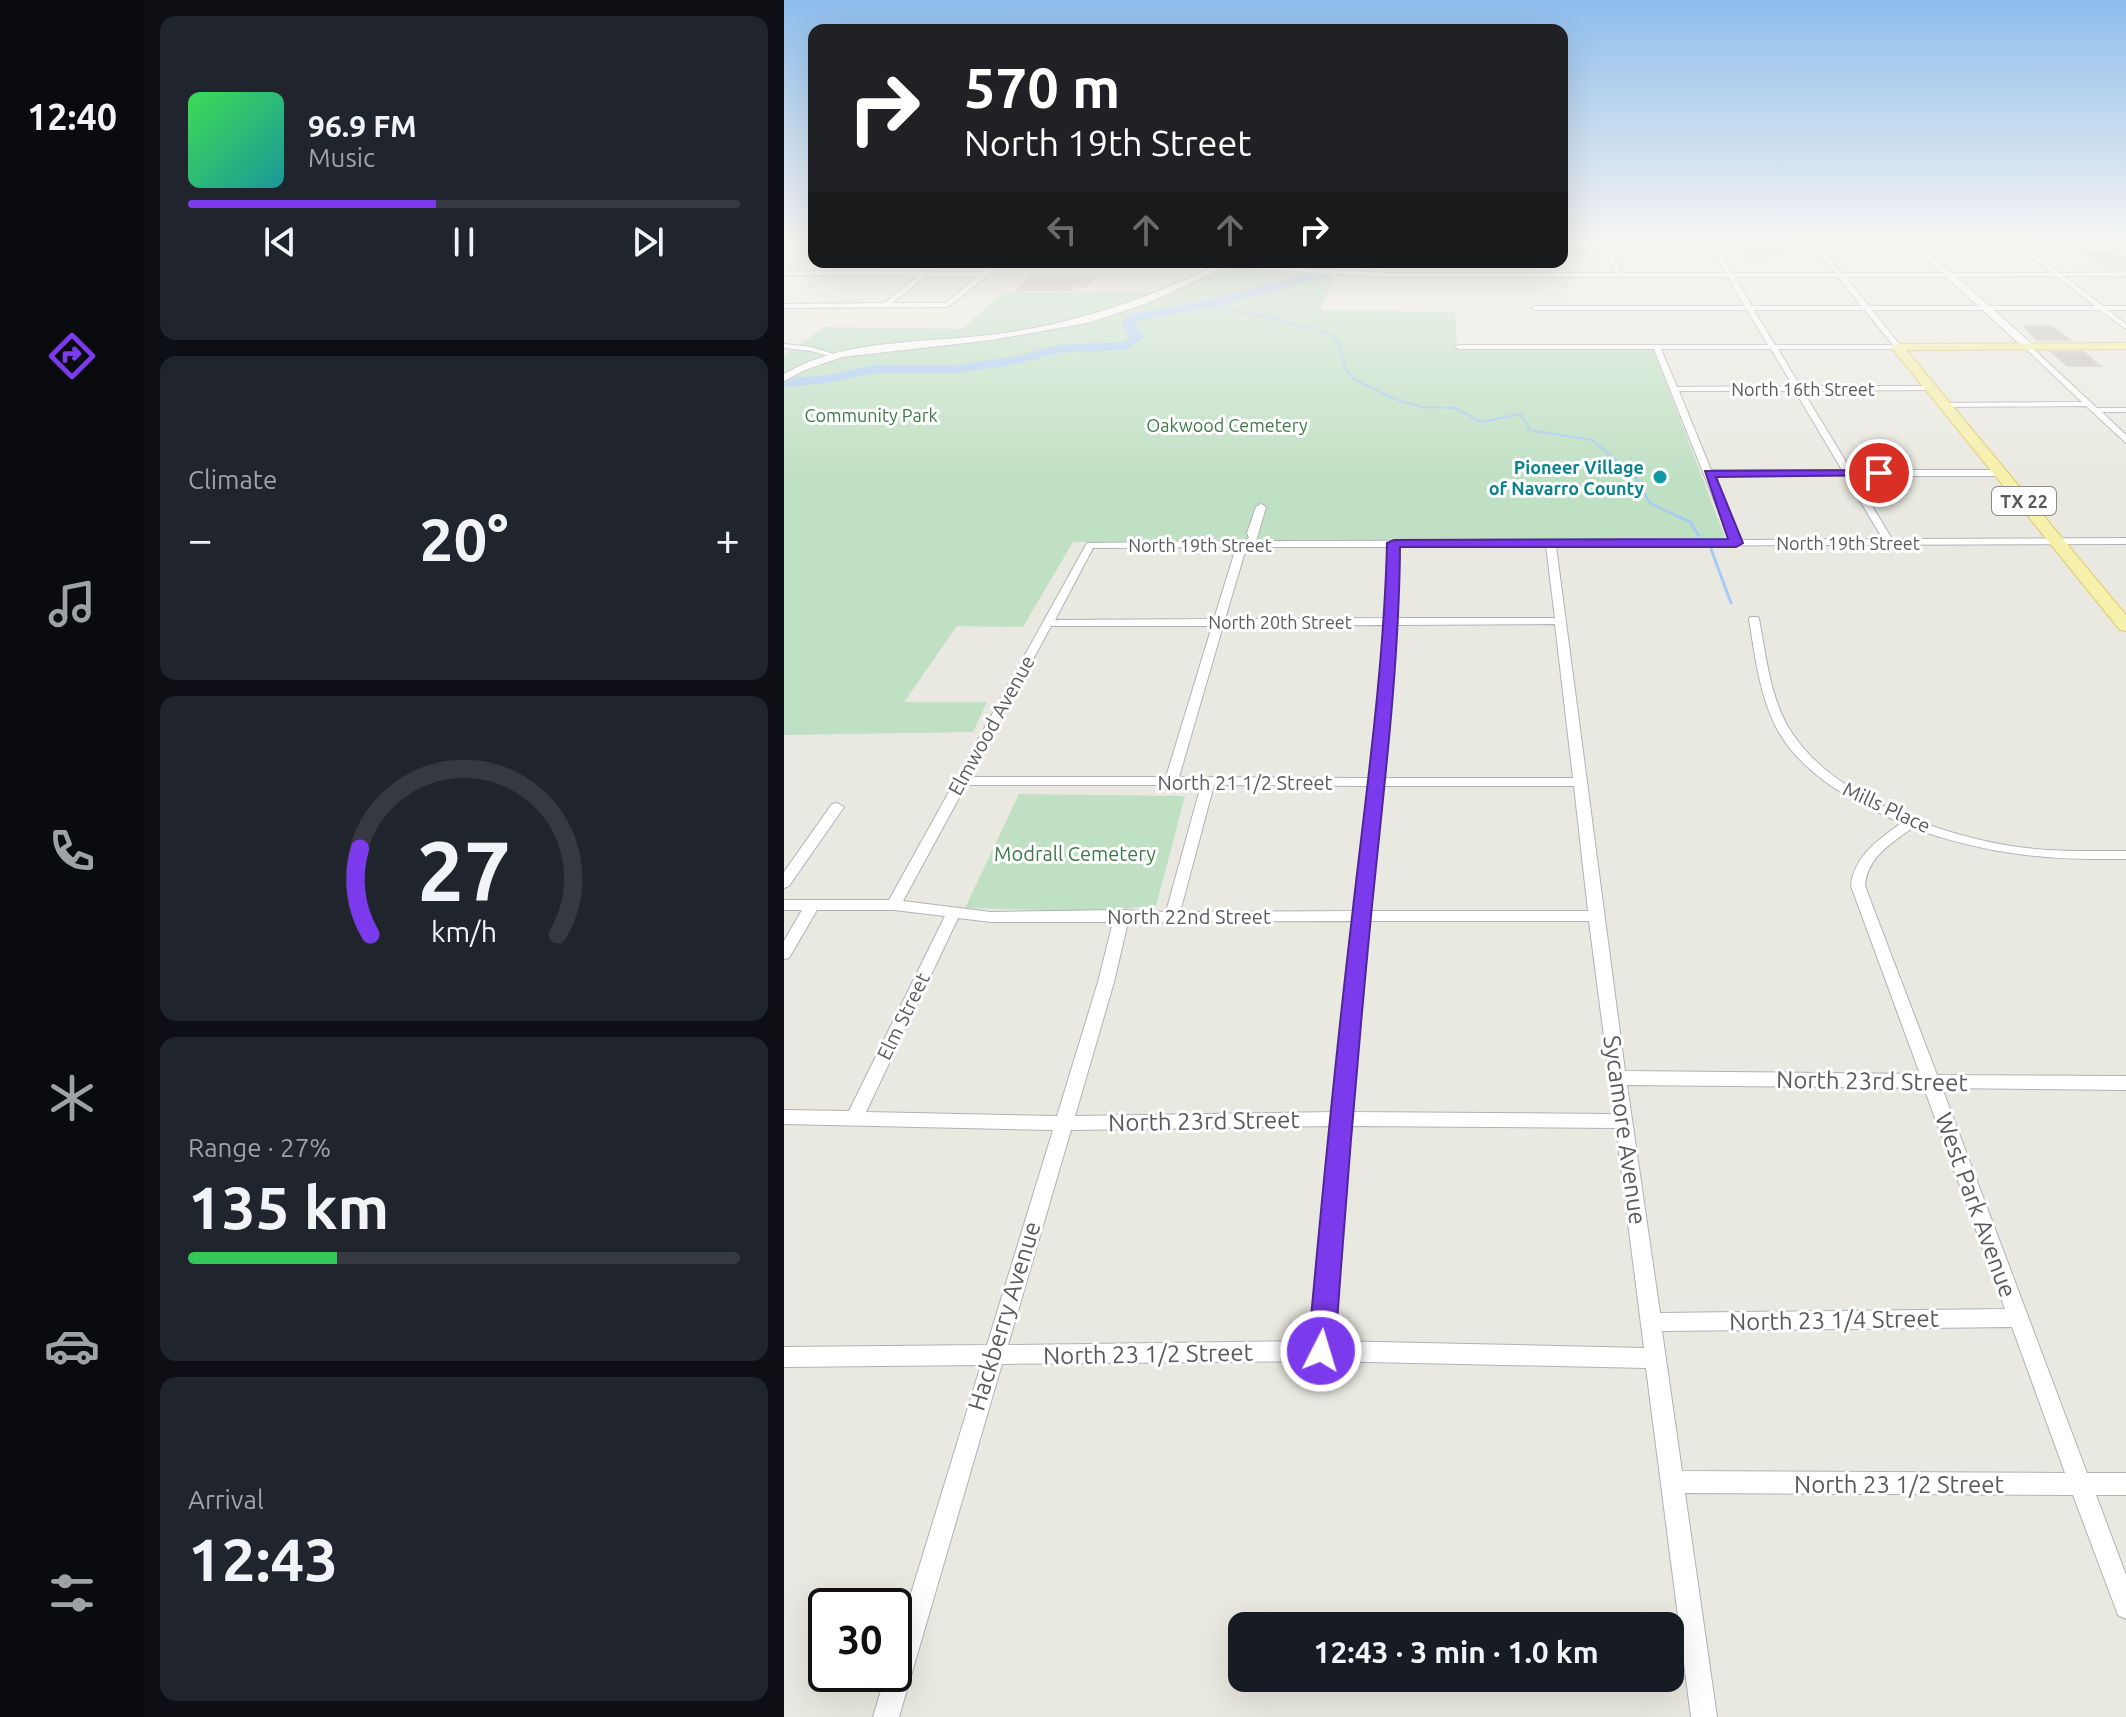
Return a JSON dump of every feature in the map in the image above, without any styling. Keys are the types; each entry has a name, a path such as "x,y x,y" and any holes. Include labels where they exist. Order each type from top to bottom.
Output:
{"main road":[{"path":"1998,320 2028,346"},
{"path":"1897,347 2126,346"},
{"name":"TX 22","path":"1897,347 2126,626"}],"street":[{"path":"784,378 805,365 836,356 978,340 1088,320"},
{"path":"1757,320 1890,543"},
{"path":"1876,320 1897,347"},
{"path":"784,346 836,356"},
{"path":"2028,346 2126,440"},
{"path":"1459,347 1897,347"},
{"path":"1657,347 1736,543"},
{"name":"North 16th Street","path":"1675,389 1931,388"},
{"path":"1945,405 2126,410"},
{"path":"1709,473 2001,473"},
{"path":"1171,782 1221,623 1239,554 1254,538 1252,533 1261,507"},
{"name":"North 19th Street","path":"1090,545 2126,541"},
{"path":"1321,1351 1340,1119 1376,782 1394,543"},
{"name":"Sycamore Avenue","path":"1551,543 1596,916 1704,1717"},
{"name":"Elmwood Avenue","path":"894,905 1090,545"},
{"name":"Mills Place","path":"1754,619 1772,704 1798,751 1815,769 1847,790 1911,822 2009,850 2051,855 2126,855"},
{"name":"North 20th Street","path":"1047,623 1560,621"},
{"name":"North 21 1/2 Street","path":"960,781 1579,782"},
{"path":"1172,915 1208,782"},
{"path":"784,883 837,807"},
{"name":"West Park Avenue","path":"1911,822 1861,864 1857,874 1858,886 2126,1607"},
{"path":"784,954 813,904"},
{"name":"North 22nd Street","path":"784,905 894,905 953,914 1062,917 1596,916"},
{"name":"Elm Street","path":"854,1118 953,914"},
{"name":"Hackberry Avenue","path":"886,1717 1106,982 1122,915"},
{"name":"North 23rd Street","path":"1618,1078 2126,1083"},
{"name":"North 23rd Street","path":"784,1117 1063,1123 1340,1119 1624,1121"},
{"name":"North 23 1/4 Street","path":"1651,1322 2018,1318"},
{"name":"North 23 1/2 Street","path":"784,1357 1321,1351 1655,1358"},
{"name":"North 23 1/2 Street","path":"1672,1482 2126,1484"}],"green space":[{"name":"Oakwood Cemetery","path":"972,320 1455,320 1457,349 1653,348 1726,540 1073,542 1023,627 957,626 904,702 987,702 973,732 784,735 784,355 825,327 962,329"},
{"name":"Modrall Cemetery","path":"1019,794 1185,796 1156,906 1089,911 965,908"}],"building":[{"path":"2024,326 2051,326 2070,340 2037,340"},
{"path":"2051,352 2084,352 2100,366 2068,366"}],"waterway":[{"path":"785,383 828,379 874,369 958,369 1017,360 1058,349 1127,346 1139,336 1129,328 1129,320"},
{"path":"1280,320 1329,334 1339,343 1345,367 1353,379 1397,400 1423,407 1455,408 1481,422 1520,414 1530,428 1528,430 1592,440 1635,476 1650,503 1679,517"},
{"path":"1675,515 1690,522 1699,536"},
{"path":"1711,549 1731,603"}],"place":[{"name":"Pioneer Village of Navarro County","path":"1660,477"}],"route":[{"path":"1321,1351 1340,1119 1379,755 1393,592 1394,543 1736,543 1709,473 1879,473"}],"park label":[{"name":"Community Park","path":"871,415"}]}
